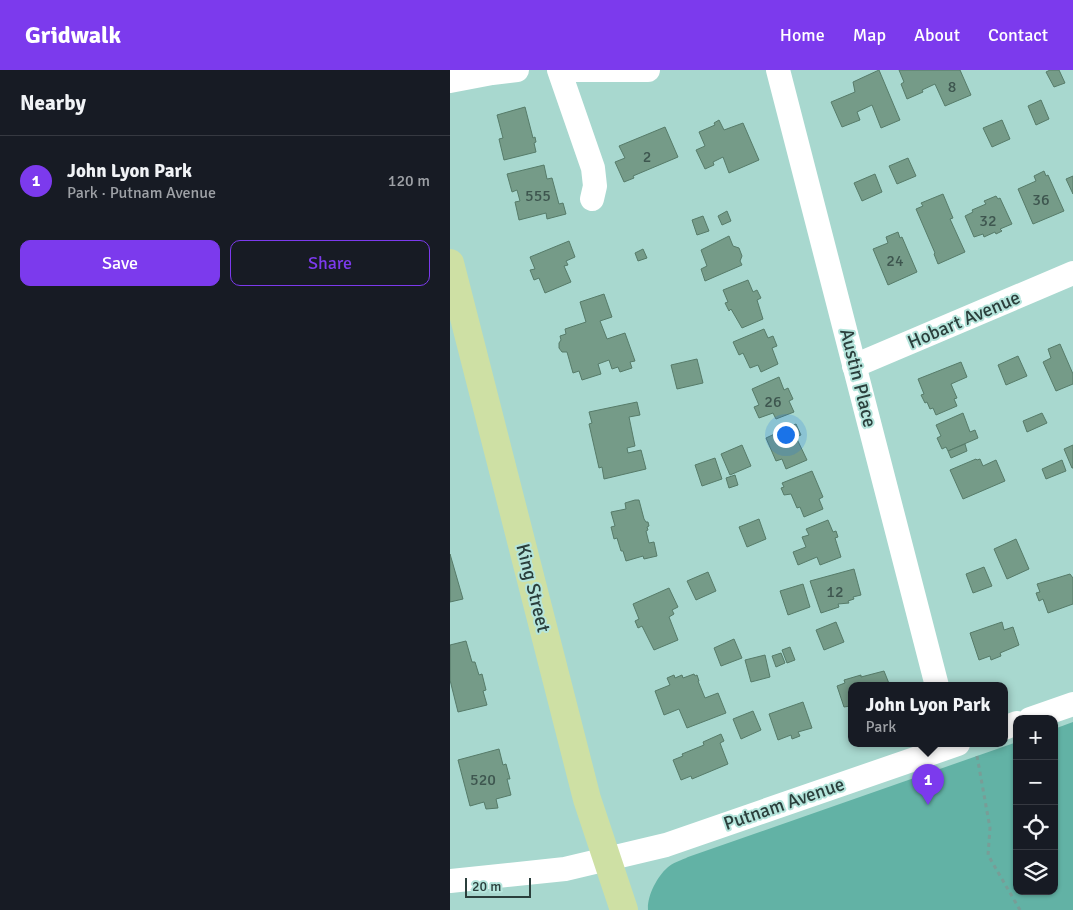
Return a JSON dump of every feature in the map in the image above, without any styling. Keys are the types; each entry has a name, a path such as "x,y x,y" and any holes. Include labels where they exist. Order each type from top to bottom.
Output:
{"main road":[{"name":"King Street","path":"450,263 587,799 624,910"}],"street":[{"path":"450,81 517,70"},
{"path":"560,70 593,168 595,186 592,199"},
{"path":"572,70 648,70"},
{"name":"Austin Place","path":"778,70 936,682"},
{"name":"Hobart Avenue","path":"854,366 1073,273"},
{"path":"1041,715 1073,704"},
{"name":"Putnam Avenue","path":"450,881 565,869 666,845 956,747"}],"path":[{"path":"959,747 990,828 988,855 1020,910"}],"green space":[{"path":"1073,722 1073,910 648,910 649,899 656,882 667,868 677,862 1003,747 1008,747 1008,745 1013,743 1013,895 1058,895 1058,728"}],"building":[{"path":"879,70 900,120 881,128 872,105 857,112 860,120 842,127 831,102 855,92 853,82"},
{"path":"899,70 960,70 971,95 945,106 935,84 907,99 901,84 904,82"},
{"path":"1059,70 1065,83 1054,87 1046,72"},
{"path":"1041,100 1049,119 1036,125 1028,106"},
{"path":"525,107 533,138 535,137 536,152 504,160 499,139 503,138 497,115"},
{"path":"719,120 724,130 743,123 759,160 729,173 723,157 713,162 714,165 705,169 696,150 705,146 699,132 715,125 714,123"},
{"path":"1002,120 1010,139 992,147 983,128"},
{"path":"665,127 678,157 633,176 634,178 624,182 615,162 625,158 619,146"},
{"path":"908,158 916,176 897,184 889,166"},
{"path":"544,165 547,179 552,178 559,204 563,203 566,214 547,219 546,213 519,220 515,202 520,201 517,190 512,192 507,174"},
{"path":"1044,171 1046,176 1048,175 1064,211 1033,224 1018,189 1036,181 1034,176"},
{"path":"875,174 882,192 862,201 854,183"},
{"path":"1073,176 1073,194 1066,179"},
{"path":"943,194 953,218 950,219 965,252 938,264 916,209 923,206 921,203"},
{"path":"996,196 998,199 1000,198 1012,224 1000,229 1002,231 996,234 995,232 984,237 983,234 974,237 965,216 973,212 972,210 986,204 984,201"},
{"path":"727,211 731,221 722,225 718,216"},
{"path":"703,216 709,231 697,235 692,220"},
{"path":"898,232 917,272 888,285 873,249 888,243 886,237"},
{"path":"729,236 733,246 739,248 742,256 740,261 742,265 705,281 701,269 707,266 701,250"},
{"path":"569,241 575,257 566,261 568,265 564,266 571,282 545,293 539,278 534,280 530,270 535,269 530,257"},
{"path":"643,249 647,258 638,261 635,253"},
{"path":"748,280 753,292 757,290 761,298 757,300 763,319 742,328 731,309 729,311 725,303 728,302 723,290"},
{"path":"604,294 612,317 600,321 607,339 625,333 635,361 630,362 632,368 620,372 618,367 612,369 609,360 598,364 601,374 582,380 579,371 573,373 567,352 562,352 559,348 560,336 566,334 565,329 586,322 580,302"},
{"path":"764,329 768,338 773,336 777,346 772,348 778,364 761,372 758,365 750,368 743,353 739,355 733,342"},
{"path":"1060,344 1073,374 1073,384 1056,391 1043,362 1051,358 1048,349"},
{"path":"1018,356 1027,376 1006,385 998,365"},
{"path":"697,359 703,383 677,389 671,365"},
{"path":"961,362 967,377 951,384 957,398 954,399 957,406 936,415 933,408 930,409 921,395 924,394 918,379"},
{"path":"779,377 784,390 788,388 793,399 789,401 794,412 776,419 773,413 759,418 754,407 759,405 752,389"},
{"path":"637,402 640,415 629,417 635,446 627,448 628,453 641,450 646,469 604,479 602,467 599,468 589,424 592,423 589,412"},
{"path":"963,413 970,432 975,430 978,438 948,451 946,447 942,449 937,438 941,436 936,425"},
{"path":"1042,413 1047,423 1027,432 1023,421"},
{"path":"796,424 801,435 796,437 807,460 786,469 782,459 776,461 766,438"},
{"path":"965,444 967,451 951,458 948,451"},
{"path":"742,445 751,466 730,475 721,454"},
{"path":"1073,445 1073,468 1072,468 1064,449"},
{"path":"715,458 722,479 702,486 695,465"},
{"path":"980,459 983,466 996,460 1005,481 963,499 950,470"},
{"path":"1062,460 1066,471 1046,479 1042,469"},
{"path":"812,471 823,497 819,499 823,509 804,517 800,507 797,508 791,494 784,495 781,488 784,487 782,483"},
{"path":"735,475 738,485 729,488 726,478"},
{"path":"639,500 644,519 648,522 649,526 646,531 649,543 654,542 657,556 644,559 643,556 626,561 617,538 614,539 611,527 615,526 611,512 626,509 625,503"},
{"path":"759,519 766,539 747,547 739,527"},
{"path":"828,520 833,532 836,531 838,537 835,538 841,557 820,565 817,557 798,565 793,552 806,547 802,537 809,535 806,529"},
{"path":"1016,539 1029,569 1007,579 994,549"},
{"path":"450,554 463,599 450,602"},
{"path":"984,567 992,586 973,593 966,574"},
{"path":"854,569 861,595 853,597 854,599 848,601 849,603 838,604 839,607 821,613 810,581"},
{"path":"708,572 716,591 696,600 687,581"},
{"path":"1070,574 1073,578 1073,604 1048,613 1043,599 1039,601 1036,593 1040,592 1037,584"},
{"path":"803,584 810,607 788,615 780,591"},
{"path":"669,588 678,607 672,610 674,614 669,617 678,640 654,650 642,626 638,628 635,621 639,619 633,604"},
{"path":"836,622 844,642 824,650 816,630"},
{"path":"1002,622 1004,630 1013,627 1019,645 1000,653 1001,656 991,660 990,656 979,660 970,633"},
{"path":"734,639 742,658 721,666 714,648"},
{"path":"466,641 472,662 475,662 479,675 482,674 486,690 483,691 487,705 458,712 450,680 450,645"},
{"path":"790,647 795,660 787,663 782,650"},
{"path":"781,653 785,663 776,667 772,656"},
{"path":"765,655 770,677 751,682 745,660"},
{"path":"884,671 888,682 848,682 848,706 844,707 837,686 845,683 844,680 861,675 861,677"},
{"path":"694,674 695,676 697,675 705,698 718,693 726,713 687,728 679,709 664,715 655,691 670,685 667,678 674,675 675,678 682,675 683,678"},
{"path":"803,702 812,728 798,732 800,736 792,739 791,735 778,740 769,714"},
{"path":"753,711 761,730 741,739 733,719"},
{"path":"721,734 724,741 720,743 728,764 692,779 691,776 681,780 673,760 704,745 703,742"},
{"path":"499,749 503,765 506,764 510,779 507,779 511,795 496,799 498,808 486,809 484,802 470,806 458,760"}],"place":[{"name":"John Lyon Park","path":"928,805"}]}
